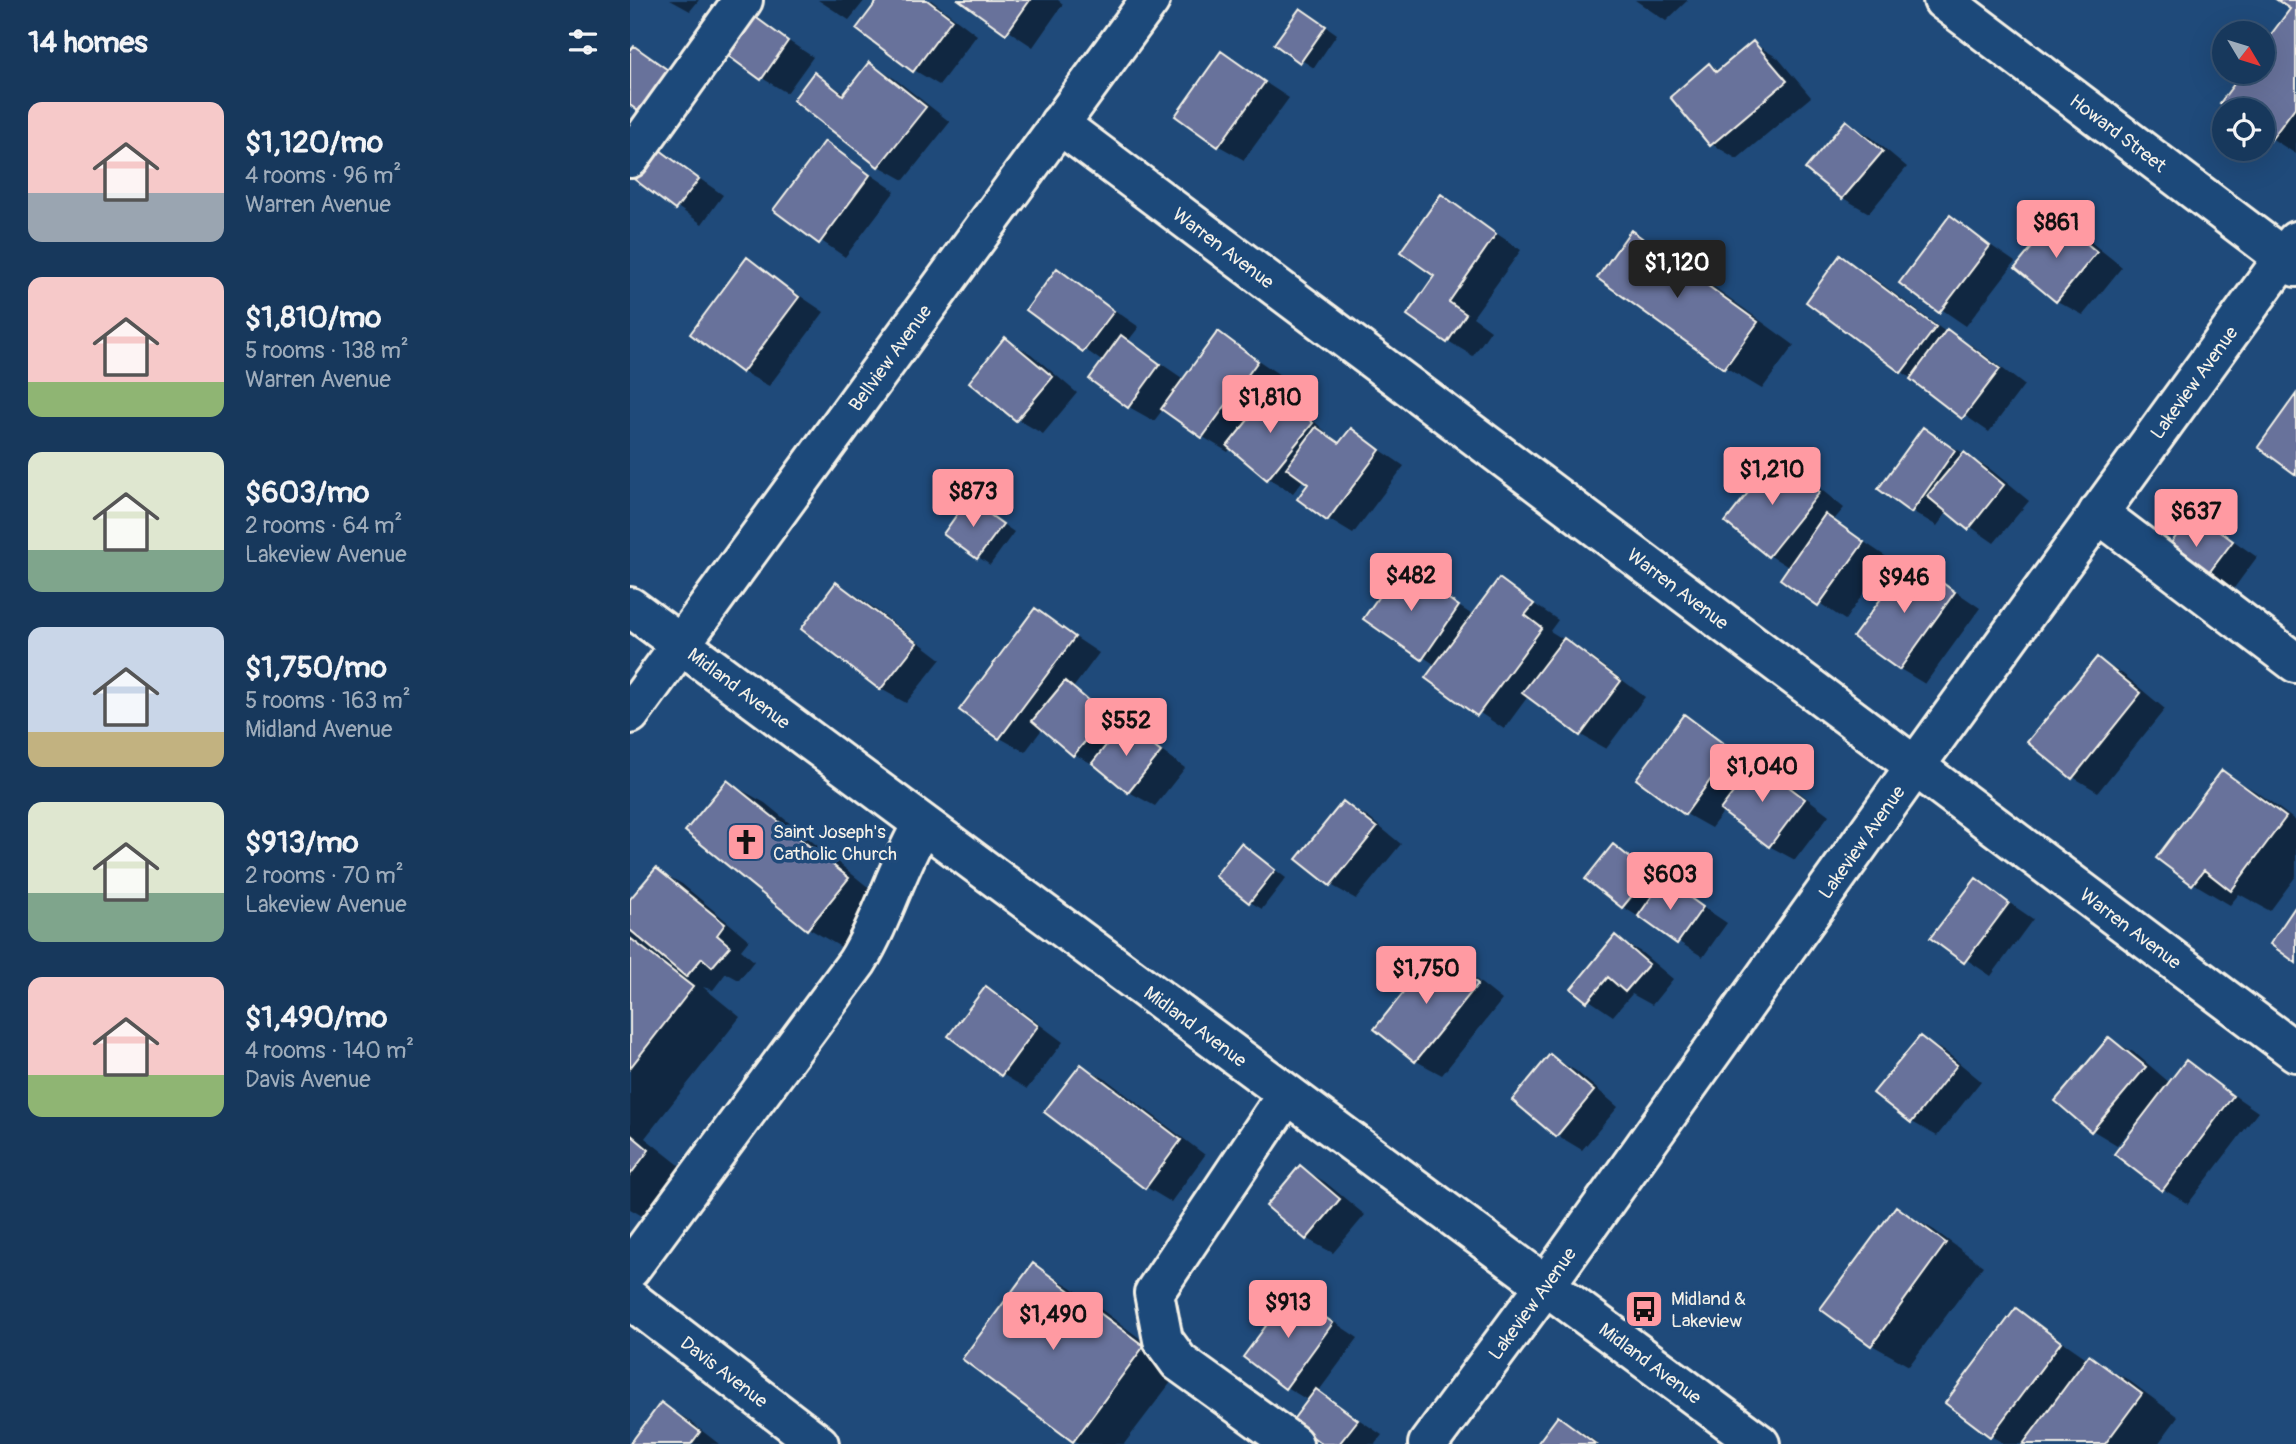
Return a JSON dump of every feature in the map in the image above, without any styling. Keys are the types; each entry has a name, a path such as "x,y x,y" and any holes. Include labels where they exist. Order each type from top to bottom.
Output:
{"street":[{"path":"630,158 743,0"},
{"name":"Bellview Avenue","path":"630,714 1150,0"},
{"name":"Howard Street","path":"1942,0 2292,255"},
{"name":"Warren Avenue","path":"1059,124 2296,1052"},
{"name":"Lakeview Avenue","path":"1428,1444 1545,1286 2098,513 2292,255"},
{"path":"2098,513 2296,663"},
{"name":"Midland Avenue","path":"630,607 1760,1444"},
{"path":"630,1269 857,962 887,906 904,854 922,825"},
{"path":"1287,1094 1154,1293 1163,1340 1179,1363 1293,1444"},
{"name":"Davis Avenue","path":"630,1299 819,1444"}],"building":[{"path":"878,0 927,0 952,19 913,72 856,29"},
{"path":"959,0 1030,0 1006,34"},
{"path":"2277,0 2296,0 2296,106 2275,134 2275,98 2224,98 2234,84 2275,84 2275,29 2290,9"},
{"path":"1300,8 1326,26 1300,63 1274,44"},
{"path":"754,16 788,41 761,80 727,55"},
{"path":"1753,41 1787,81 1710,146 1670,97 1709,63 1716,72"},
{"path":"634,46 668,70 638,111 630,105 630,51"},
{"path":"1221,51 1265,82 1218,147 1175,116"},
{"path":"869,62 926,107 878,167 793,100 814,72 843,95"},
{"path":"1846,120 1883,151 1842,199 1805,169"},
{"path":"825,141 870,175 819,244 773,210"},
{"path":"652,144 699,179 675,210 630,176"},
{"path":"1441,194 1496,234 1449,302 1466,314 1447,343 1407,315 1434,276 1400,252"},
{"path":"1950,215 1990,246 1939,313 1899,283"},
{"path":"2056,218 2097,252 2056,302 2015,268"},
{"path":"1631,230 1758,322 1724,369 1597,278"},
{"path":"1840,255 1936,327 1901,373 1806,302"},
{"path":"747,257 799,297 742,373 690,334"},
{"path":"1057,268 1114,311 1083,352 1026,310"},
{"path":"1947,329 2000,369 1962,419 1910,379"},
{"path":"1218,331 1258,361 1202,438 1161,409"},
{"path":"1121,335 1160,364 1128,408 1089,379"},
{"path":"1005,337 1053,377 1016,421 969,382"},
{"path":"1272,390 1313,423 1267,480 1227,446"},
{"path":"2296,394 2296,475 2258,447"},
{"path":"1316,427 1339,443 1351,428 1380,450 1327,521 1297,499 1308,484 1286,468"},
{"path":"1923,427 1955,450 1911,513 1878,489"},
{"path":"1964,452 2004,485 1968,530 1927,496"},
{"path":"1776,457 1820,492 1768,557 1725,522"},
{"path":"968,499 1003,524 977,559 943,534"},
{"path":"2194,512 2233,541 2199,586 2160,558"},
{"path":"1825,514 1864,542 1818,606 1780,579"},
{"path":"1910,559 1955,592 1899,670 1853,637"},
{"path":"1400,566 1459,606 1422,660 1363,619"},
{"path":"1499,578 1534,604 1525,615 1542,628 1477,716 1425,678"},
{"path":"836,582 917,643 880,690 801,629"},
{"path":"1035,608 1075,637 999,739 959,710"},
{"path":"1564,638 1621,681 1580,736 1522,693"},
{"path":"2097,657 2141,693 2072,779 2027,742"},
{"path":"1065,681 1107,716 1073,756 1032,721"},
{"path":"1684,714 1732,750 1685,815 1636,779"},
{"path":"1124,723 1161,752 1128,793 1092,763"},
{"path":"1756,762 1805,799 1769,847 1720,810"},
{"path":"2222,770 2286,817 2231,891 2204,870 2192,885 2156,858"},
{"path":"727,780 849,878 807,930 685,831"},
{"path":"1343,801 1377,828 1330,886 1296,859"},
{"path":"1241,843 1275,870 1249,903 1215,876"},
{"path":"1613,844 1650,874 1622,908 1585,879"},
{"path":"656,868 725,924 717,935 730,946 712,967 702,958 686,977 630,930 630,899"},
{"path":"1976,878 2009,903 1964,963 1930,938"},
{"path":"1664,879 1703,907 1677,944 1638,916"},
{"path":"2296,907 2296,963 2270,944"},
{"path":"1615,935 1649,964 1625,992 1608,977 1587,1002 1571,989"},
{"path":"630,938 693,987 630,1068"},
{"path":"1437,951 1478,984 1415,1062 1374,1029"},
{"path":"986,986 1038,1026 1001,1076 948,1036"},
{"path":"1920,1036 1957,1065 1911,1123 1873,1093"},
{"path":"2109,1037 2146,1067 2091,1132 2055,1101"},
{"path":"1550,1054 1594,1091 1556,1137 1512,1100"},
{"path":"2186,1060 2233,1096 2162,1191 2114,1154"},
{"path":"1081,1064 1181,1140 1145,1189 1044,1112"},
{"path":"630,1134 649,1150 630,1175"},
{"path":"1300,1165 1340,1199 1306,1240 1266,1206"},
{"path":"1896,1206 1946,1243 1871,1346 1820,1309"},
{"path":"1033,1263 1144,1346 1073,1442 962,1359"},
{"path":"1291,1292 1333,1323 1285,1389 1243,1357"},
{"path":"2016,1308 2061,1342 1990,1437 1945,1403"},
{"path":"2089,1355 2142,1394 2105,1444 2023,1444"},
{"path":"1316,1389 1358,1420 1339,1444 1322,1444 1292,1421"},
{"path":"661,1402 700,1432 691,1444 630,1444"},
{"path":"1558,1416 1596,1444 1537,1444"}],"place":[{"name":"Saint Joseph's Catholic Church","path":"746,842"},
{"name":"Midland & Lakeview","path":"1644,1309"}]}
